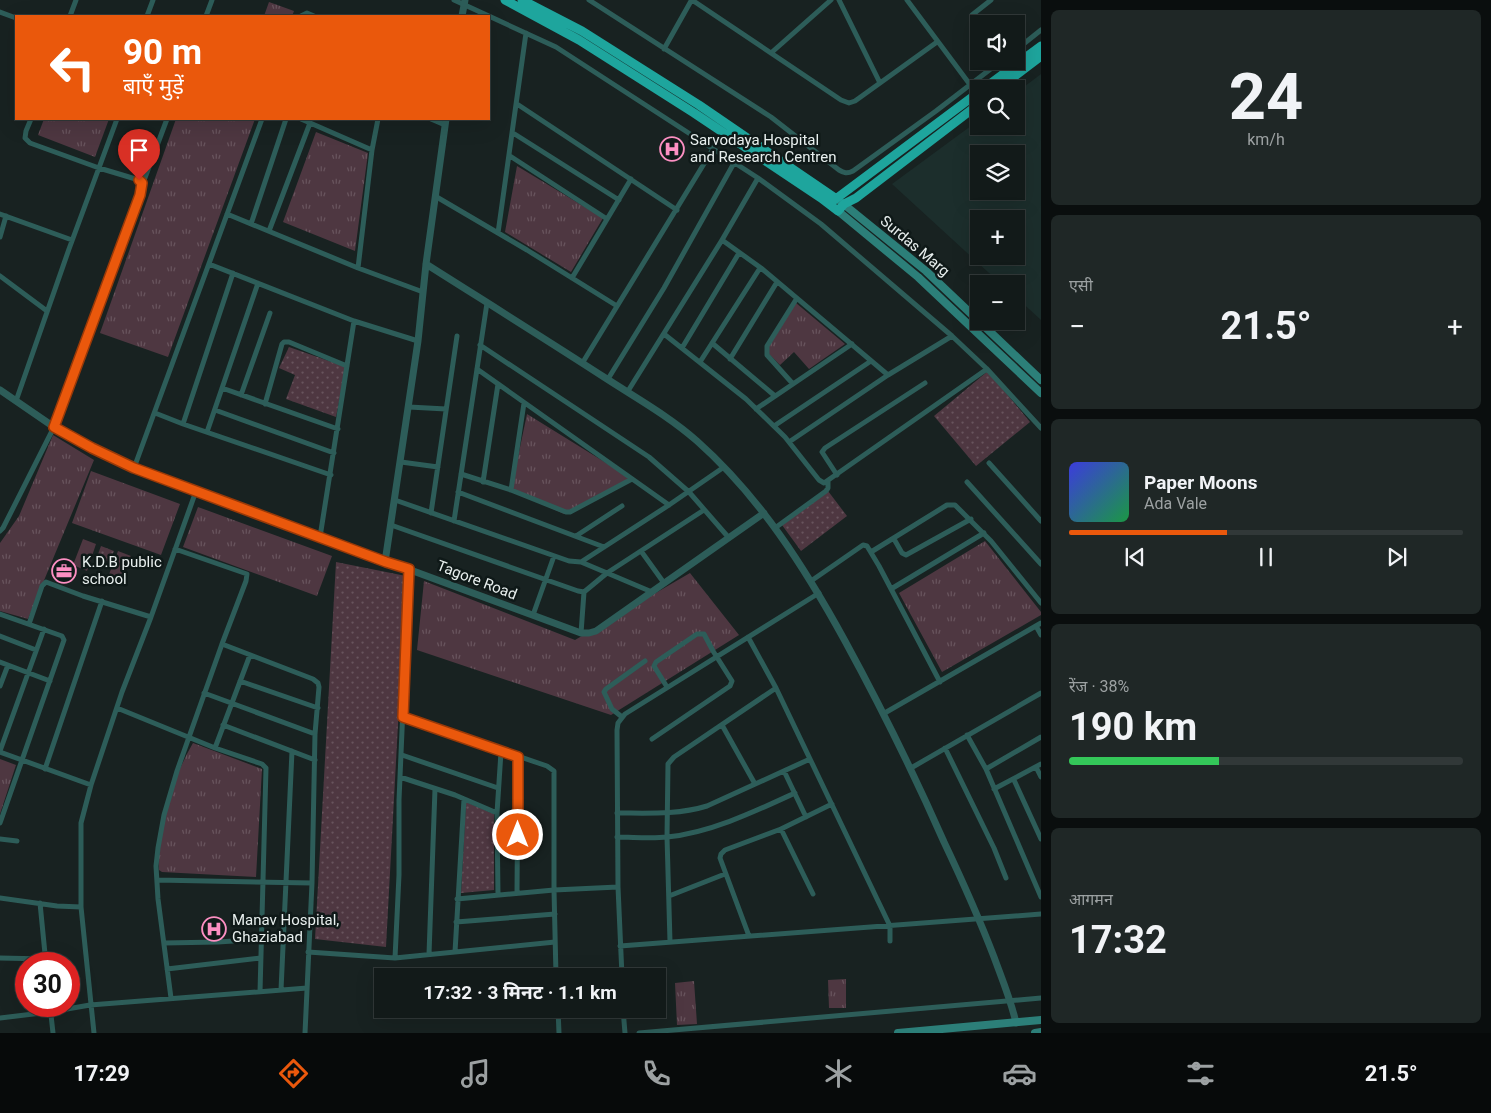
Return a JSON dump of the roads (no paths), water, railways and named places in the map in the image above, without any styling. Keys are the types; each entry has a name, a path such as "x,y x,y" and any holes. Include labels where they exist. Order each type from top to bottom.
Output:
{"highway":[{"path":"505,0 579,40 832,201"},
{"path":"522,0 582,31 699,105 841,208 970,111"},
{"path":"996,80 1041,46"},
{"path":"1010,80 1041,56"},
{"path":"832,201 970,99"}],"main road":[{"name":"Surdas Marg","path":"841,208 926,271 1041,380"},
{"name":"Surdas Marg","path":"841,208 918,277 1041,393"},
{"path":"898,1033 1041,1020"},
{"path":"1034,1033 1041,1032"}],"street":[{"path":"70,15 76,0"},
{"path":"148,15 153,0"},
{"path":"206,15 212,0"},
{"path":"454,0 464,2 489,15"},
{"path":"589,0 771,117 839,170 848,174 856,184"},
{"path":"664,49 692,0 844,102 849,103 855,101 937,42"},
{"path":"771,53 831,0"},
{"path":"839,0 880,83"},
{"path":"848,174 899,139 970,85 907,0"},
{"path":"978,0 983,6"},
{"path":"973,15 990,0"},
{"path":"462,15 464,2"},
{"path":"0,12 15,18"},
{"path":"490,15 556,47 758,178 821,224 952,336 987,369 1041,428"},
{"path":"1025,43 1041,30"},
{"path":"498,233 526,34"},
{"path":"977,80 990,70"},
{"path":"517,104 677,210"},
{"path":"31,120 25,138 30,142 99,168 123,174 142,183"},
{"path":"16,401 72,240 117,120"},
{"path":"0,531 54,427 167,120"},
{"path":"134,468 262,120"},
{"path":"251,224 286,120"},
{"path":"303,120 372,150"},
{"path":"358,268 372,150 378,120"},
{"path":"386,562 418,341 422,292 446,122"},
{"path":"269,231 310,123"},
{"path":"513,133 619,200"},
{"path":"583,362 714,149"},
{"path":"510,156 607,219"},
{"path":"608,379 664,288 734,163"},
{"path":"628,391 722,240 758,178"},
{"path":"572,278 631,179"},
{"path":"435,196 617,306"},
{"path":"227,214 422,292"},
{"path":"0,238 3,215 72,240"},
{"path":"722,240 797,298 888,375"},
{"path":"682,348 740,253"},
{"path":"209,264 354,321 418,341"},
{"path":"426,264 583,362 677,424 698,441 724,467 764,513 819,593 867,681 911,768 979,919 1011,1001 1016,1023"},
{"path":"700,362 760,268"},
{"path":"183,424 234,273"},
{"path":"0,276 47,311"},
{"path":"730,359 777,282"},
{"path":"207,432 258,283"},
{"path":"793,384 767,355 766,350 797,298"},
{"path":"454,521 487,302"},
{"path":"241,395 270,313"},
{"path":"320,537 354,321"},
{"path":"664,334 746,399 789,442 819,480 824,482 987,369"},
{"path":"431,513 457,336"},
{"path":"789,442 888,375 952,336"},
{"path":"265,404 284,342 289,342 347,366"},
{"path":"712,343 775,396"},
{"path":"756,409 852,344"},
{"path":"480,345 642,451 688,492 729,538"},
{"path":"774,426 871,361"},
{"path":"477,369 669,505"},
{"path":"836,475 822,452 825,448 926,383"},
{"path":"484,482 498,384"},
{"path":"222,388 338,429"},
{"name":"Tagore Road","path":"0,390 54,427 134,468 581,633"},
{"path":"511,490 524,403"},
{"path":"409,406 446,409"},
{"path":"215,410 334,453"},
{"path":"155,413 331,475"},
{"path":"401,462 438,466"},
{"path":"988,463 1041,522"},
{"path":"581,562 724,467"},
{"path":"461,474 511,490 566,512 570,512 632,479"},
{"path":"775,528 826,491 828,481"},
{"path":"967,482 1041,564"},
{"path":"94,1033 81,907 81,823 90,786 122,692 196,491"},
{"path":"458,492 604,547"},
{"path":"395,500 554,556 569,561 581,562 652,592"},
{"path":"871,552 947,505 955,505 984,533 1041,603"},
{"path":"576,536 622,506"},
{"path":"704,510 607,573 584,592 581,633 596,631 764,513"},
{"path":"894,538 902,553 906,555 971,519"},
{"path":"392,525 584,592"},
{"path":"892,590 984,533"},
{"path":"811,581 863,545 867,546 940,682"},
{"path":"171,998 158,899 158,848 164,815 188,737 247,574 175,549"},
{"path":"641,551 664,583"},
{"path":"534,615 554,556"},
{"path":"396,958 400,777 409,569"},
{"path":"29,624 42,586 46,582 102,602 151,616"},
{"path":"621,968 617,837 617,730 622,717 819,593"},
{"path":"44,769 102,602"},
{"path":"0,614 64,638 0,823"},
{"path":"883,714 1038,625 1041,635"},
{"path":"44,629 0,752 90,786"},
{"path":"652,739 732,683 732,679 716,657 704,634 698,634 661,658 654,666 667,688"},
{"path":"0,636 36,650"},
{"path":"748,636 776,688 890,926 890,941"},
{"path":"222,644 316,681 319,687 315,734 312,883 305,1033"},
{"path":"215,748 250,655"},
{"path":"622,717 612,709 604,692 645,661"},
{"path":"0,662 50,681"},
{"path":"0,686 8,665"},
{"path":"240,681 318,708"},
{"path":"670,942 667,838 668,764 674,757 776,688"},
{"path":"911,768 1041,692"},
{"path":"204,693 315,734"},
{"path":"117,708 215,748 262,764 266,768 260,992"},
{"path":"403,717 501,752 547,766 554,771 556,968"},
{"path":"722,725 755,784"},
{"path":"223,726 315,760"},
{"path":"967,735 986,769 1041,897"},
{"path":"986,769 1041,738"},
{"path":"945,748 994,848 1006,878"},
{"path":"281,990 292,751"},
{"path":"498,895 497,813 501,752"},
{"path":"402,754 498,788"},
{"path":"517,893 518,757"},
{"path":"617,814 667,813 707,806 810,759"},
{"path":"994,789 1038,766 1041,777"},
{"path":"784,771 806,817"},
{"path":"400,777 464,799 497,813"},
{"path":"1014,780 1041,838"},
{"path":"429,954 435,789"},
{"path":"617,837 667,838 704,831 795,793"},
{"path":"455,952 464,799"},
{"path":"749,936 725,874 720,858 721,854 725,850 781,829 832,804"},
{"path":"781,829 812,894"},
{"path":"0,839 17,841"},
{"path":"669,896 725,874"},
{"path":"157,880 312,883"},
{"path":"457,899 554,890 618,887"},
{"path":"0,898 40,904 81,907"},
{"path":"40,904 45,952"},
{"path":"456,922 554,914"},
{"path":"620,946 1041,914"},
{"path":"164,943 262,939"},
{"path":"308,952 396,958 555,942"},
{"path":"0,958 15,959"},
{"path":"167,969 261,958"},
{"path":"80,1006 307,988"},
{"path":"639,1033 1041,998"},
{"path":"0,1018 15,1015"},
{"path":"51,1017 53,1033"},
{"path":"558,1018 559,1033"},
{"path":"623,1018 624,1033"}],"place":[{"name":"Sarvodaya Hospital and Research Centren","path":"672,149"},
{"name":"K.D.B public school","path":"64,571"},
{"name":"Manav Hospital, Ghaziabad","path":"214,929"}]}
